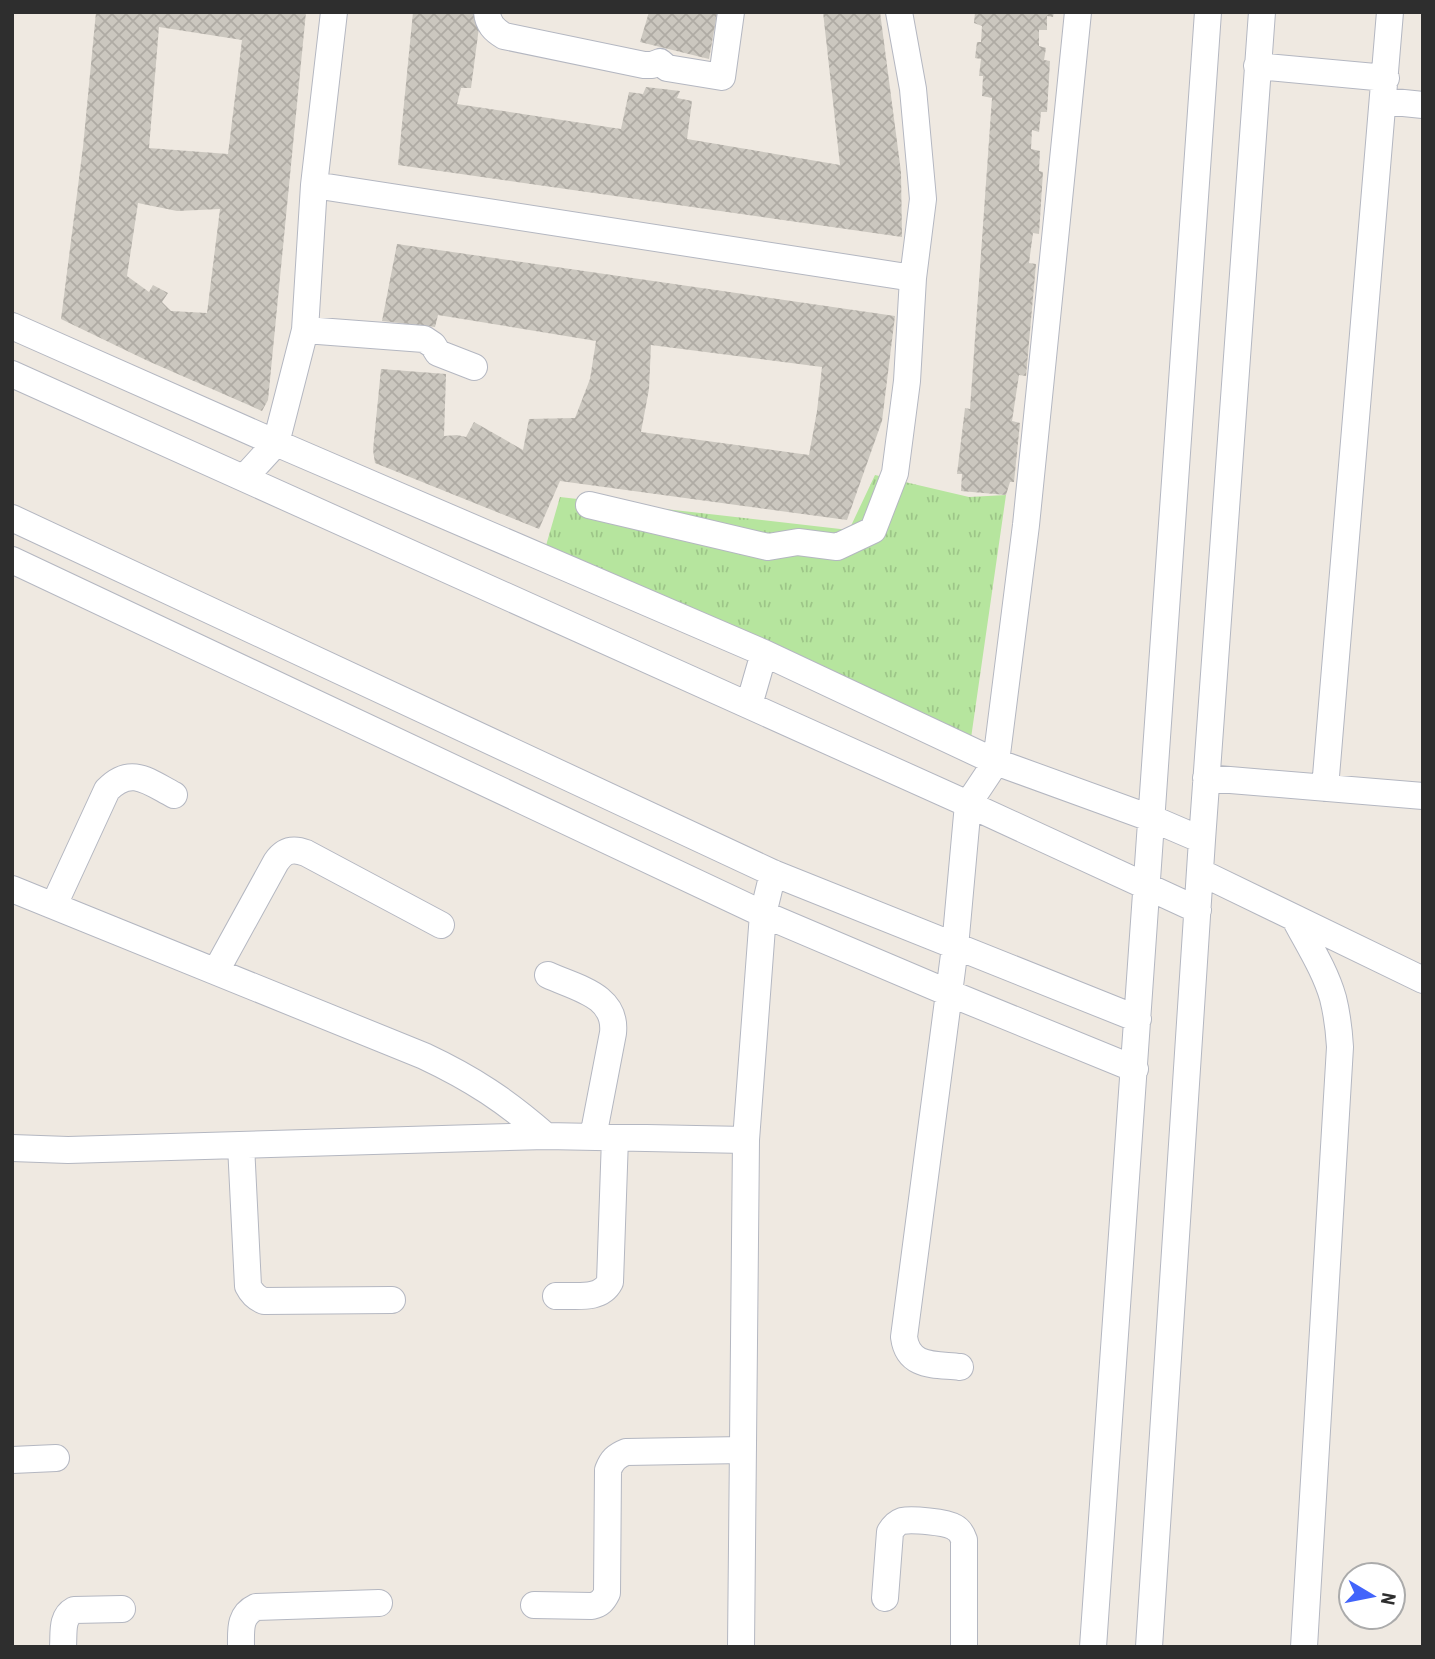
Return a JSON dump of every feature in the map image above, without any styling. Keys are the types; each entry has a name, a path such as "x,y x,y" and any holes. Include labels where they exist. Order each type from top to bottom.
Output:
{"street":[{"path":"244,478 276,443 305,330 314,185 334,12"},
{"path":"487,12 489,23 495,31 504,36 644,65 660,62 667,68 722,77 730,12"},
{"path":"589,505 768,547 798,542 837,547 873,530 895,473 907,381 913,278 923,199 913,89 899,12"},
{"path":"960,1367 919,1362 905,1347 904,1337 955,947 968,804 996,762 1027,511 1078,12"},
{"path":"1093,1647 1208,12"},
{"path":"1149,1647 1206,778 1262,12"},
{"path":"1325,788 1390,12"},
{"path":"1258,66 1385,89 1423,105"},
{"path":"314,185 913,278"},
{"path":"12,326 764,653 996,762 1153,819 1202,840"},
{"path":"305,330 424,339 439,353 474,368"},
{"path":"12,374 1198,910"},
{"path":"12,518 773,873 1138,1019"},
{"path":"12,560 763,914 1135,1069"},
{"path":"749,705 764,653"},
{"path":"54,905 107,790 115,782 125,777 136,777 174,794"},
{"path":"1206,778 1423,796"},
{"path":"216,971 276,862 289,850 306,853 441,925"},
{"path":"1200,872 1423,980"},
{"path":"741,1647 746,1140 763,914 773,873"},
{"path":"12,889 424,1056 489,1091 519,1112 546,1136"},
{"path":"1295,919 1333,998 1340,1047 1304,1647"},
{"path":"548,975 599,998 607,1006 614,1024 604,1137 610,1282 600,1294 556,1296"},
{"path":"12,1149 68,1150 546,1136 746,1140"},
{"path":"241,1145 248,1286 251,1293 264,1301 392,1300"},
{"path":"534,1605 592,1606 603,1600 607,1593 608,1470 611,1462 618,1456 626,1452 743,1450"},
{"path":"12,1460 56,1458"},
{"path":"885,1598 890,1532 893,1526 907,1521 956,1527 964,1540 964,1647"},
{"path":"240,1647 243,1617 256,1607 379,1603"},
{"path":"63,1647 68,1613 74,1610 121,1609"}],"green space":[{"path":"875,475 969,497 1006,495 971,738 545,549 560,497 849,530"}],"building":[{"path":"96,12 306,12 268,400 262,411 61,319 83,147","holes":["159,27 242,40 228,154 149,148","138,203 177,211 220,209 207,313 171,311 162,302 168,293 153,285 149,292 127,276"]},
{"path":"413,12 481,12 471,88 461,88 457,104 621,129 629,92 643,94 646,87 680,91 677,98 692,101 687,139 840,165 823,12 880,12 901,172 902,237 398,165"},
{"path":"649,12 717,14 709,59 640,42"},
{"path":"975,12 1054,12 1053,17 1047,16 1047,30 1039,30 1039,46 1046,48 1044,60 1050,61 1047,112 1041,112 1039,132 1032,130 1031,149 1040,151 1039,171 1043,172 1039,234 1033,233 1029,263 1036,264 1026,376 1019,375 1012,421 1020,423 1014,482 1010,482 1006,495 961,491 962,474 957,474 965,408 970,409 992,98 982,96 983,76 979,76 981,59 975,58 977,42 981,42 982,26 974,23"},
{"path":"397,244 895,316 882,421 847,520 560,481 539,529 375,463 373,450 381,369 446,374 444,436 466,437 474,422 523,450 529,419 575,418 590,379 596,341 438,315 435,327 382,321","holes":["651,345 822,367 809,455 641,432 649,389"]}]}
